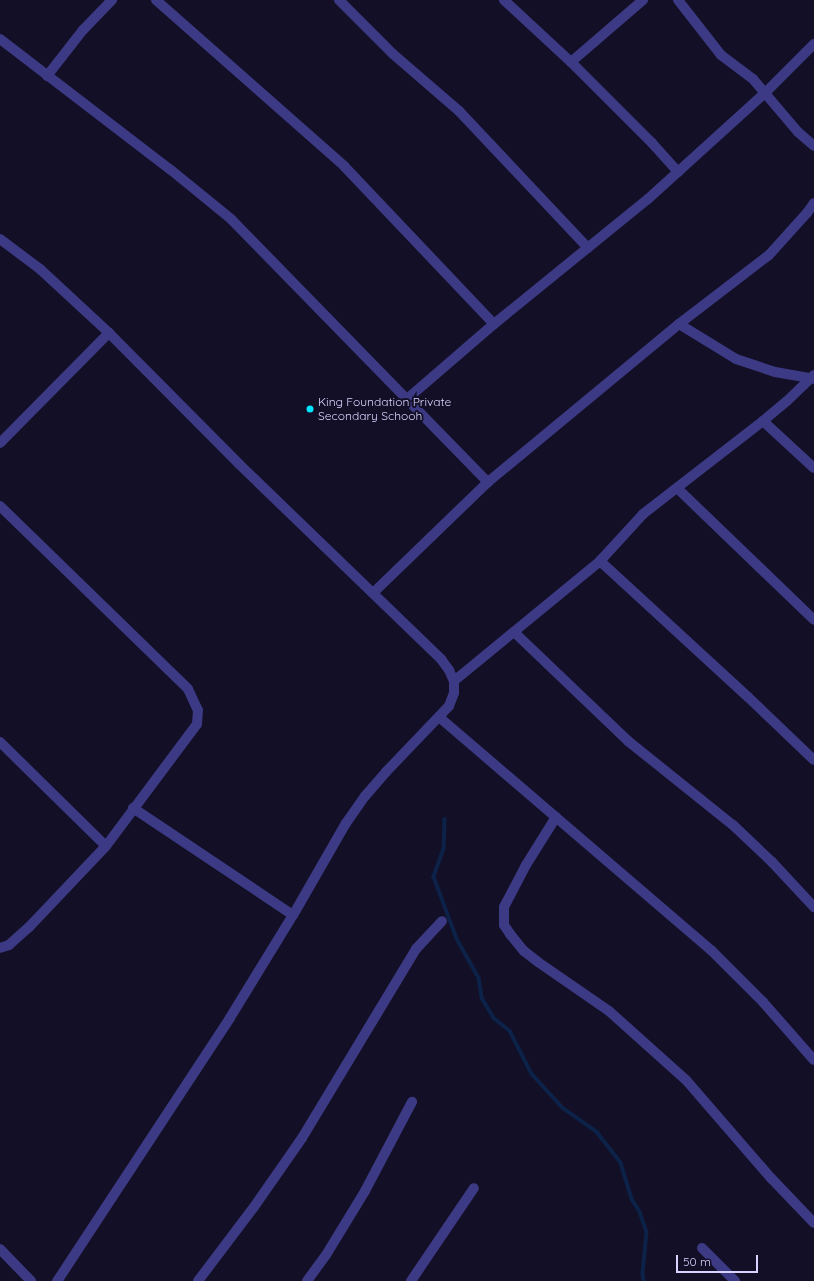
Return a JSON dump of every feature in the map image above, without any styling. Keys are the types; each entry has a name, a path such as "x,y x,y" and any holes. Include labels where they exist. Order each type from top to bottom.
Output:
{"street":[{"path":"47,76 83,30 112,0"},
{"path":"156,0 344,166 494,324"},
{"path":"339,0 393,54 459,111 588,248"},
{"path":"504,0 571,62 652,143 678,172"},
{"path":"571,62 643,0"},
{"path":"678,0 721,55 753,79 764,94 798,132 814,146"},
{"path":"0,39 171,170 231,219 488,482"},
{"path":"407,399 494,324 625,219 764,94 814,44"},
{"path":"373,593 488,482 679,324 769,255 807,213 814,203"},
{"path":"0,239 46,274 110,333 239,464 441,659 449,670 454,681 454,693 449,706 412,743 365,796 346,823 293,915 226,1025 57,1281"},
{"path":"679,324 736,359 756,366 813,378"},
{"path":"0,443 110,333"},
{"path":"454,681 600,561 643,514 763,421 813,378"},
{"path":"763,421 814,468"},
{"path":"677,488 814,620"},
{"path":"0,506 188,689 198,710 197,724 106,846 29,927 9,945 0,948"},
{"path":"600,561 814,760"},
{"path":"514,632 628,741 733,825 772,862 814,907"},
{"path":"439,717 711,950 763,1002 814,1060"},
{"path":"0,742 106,846"},
{"path":"133,808 293,915"},
{"path":"556,817 526,865 504,907 504,925 524,951 609,1011 686,1080 776,1183 814,1223"},
{"path":"198,1281 254,1208 302,1138 416,949 442,922"},
{"path":"307,1281 326,1255 365,1191 412,1102"},
{"path":"411,1281 474,1188"},
{"path":"702,1248 735,1281"},
{"path":"0,1249 31,1281"}],"waterway":[{"path":"445,819 444,849 434,877 457,939 479,978 482,998 494,1018 510,1031 532,1074 563,1108 597,1132 621,1163 632,1199 640,1212 647,1232 643,1273 644,1281"}],"place":[{"name":"King Foundation Private Secondary Schooh","path":"310,409"}]}
